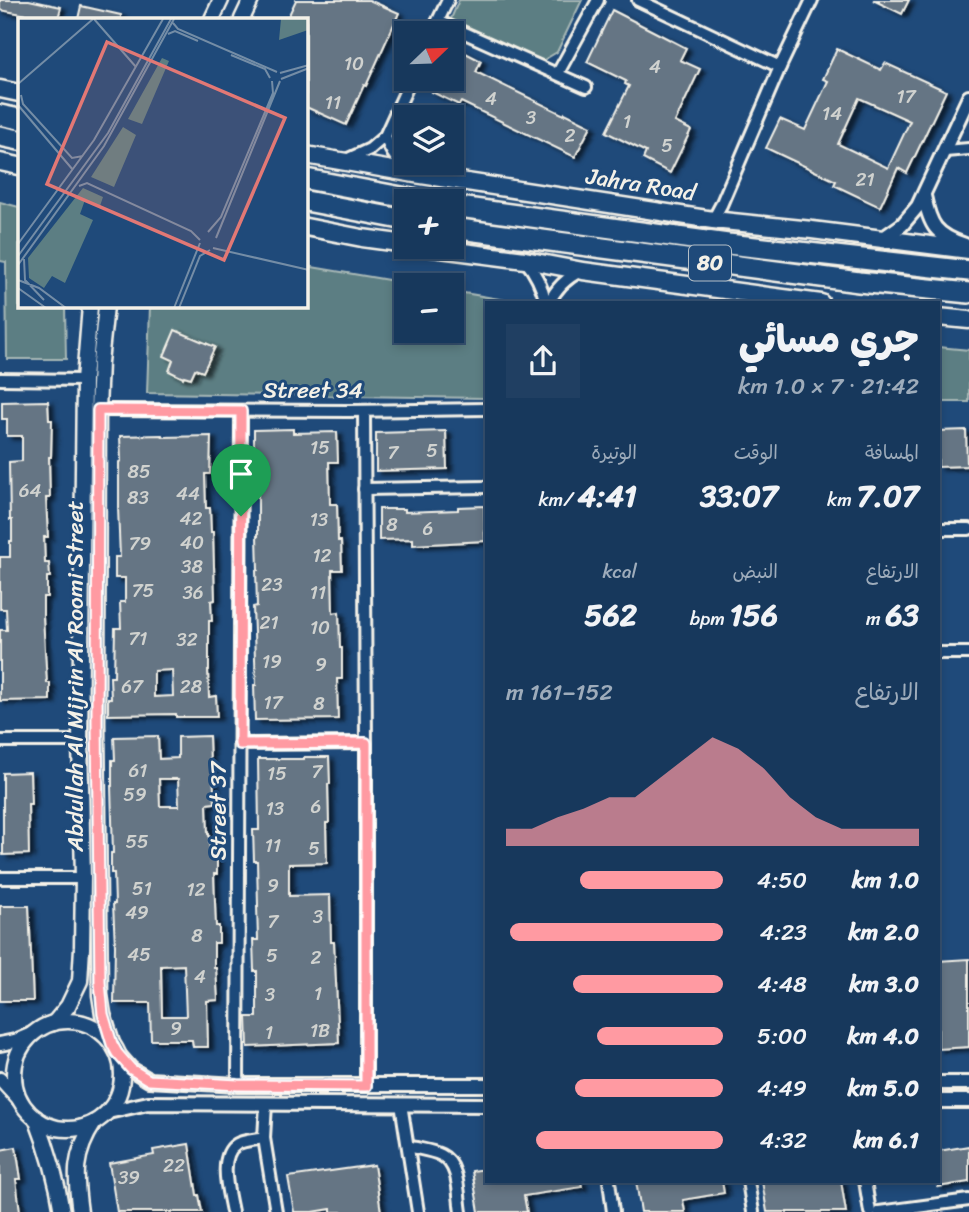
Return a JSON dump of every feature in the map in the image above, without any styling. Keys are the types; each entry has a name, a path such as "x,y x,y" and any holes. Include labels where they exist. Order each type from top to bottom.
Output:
{"highway":[{"path":"0,115 18,119"},
{"path":"0,136 18,140"},
{"path":"308,179 394,196"},
{"path":"308,201 394,218"},
{"name":"Jahra Road","path":"464,208 728,244 969,271"},
{"name":"80","path":"464,230 859,282 969,293"}],"main road":[{"path":"212,18 220,0"},
{"path":"242,18 251,0"},
{"path":"0,89 18,93"},
{"name":"Jahra Road","path":"308,155 394,170"},
{"path":"0,163 18,166"},
{"path":"0,163 18,172"},
{"name":"Jahra Road","path":"421,175 712,220 969,249"},
{"path":"308,227 394,242"},
{"path":"464,252 806,301"},
{"name":"Abdullah Al Mijrin Al Roomi Street","path":"54,1023 68,1006 79,981 83,878 80,741 84,380 90,308"},
{"name":"Abdullah Al Mijrin Al Roomi Street","path":"106,308 98,410 100,982 103,1014 115,1048"},
{"path":"940,317 969,320"},
{"path":"80,1212 78,1158 84,1138 117,1099 122,1068 115,1048 101,1032 86,1024 71,1021 54,1023 34,1033 17,1058 16,1089 22,1103 36,1118 49,1125 64,1129 94,1123"},
{"path":"36,1118 55,1174 62,1212"}],"street":[{"path":"438,21 448,0"},
{"path":"558,74 598,0"},
{"path":"638,0 780,67"},
{"path":"712,220 812,0"},
{"path":"464,32 586,87"},
{"path":"343,162 370,149 385,136 406,91"},
{"path":"882,239 910,216 924,196 969,97"},
{"path":"385,136 394,154"},
{"path":"945,151 969,149"},
{"path":"924,196 930,221 935,229 969,249"},
{"path":"525,260 540,282 546,301"},
{"path":"548,301 566,279 583,271"},
{"path":"0,379 84,380"},
{"name":"Street 34","path":"98,410 485,409"},
{"name":"Street 37","path":"238,1085 241,411"},
{"path":"363,411 366,1086"},
{"path":"364,489 485,486"},
{"path":"940,529 969,529"},
{"path":"940,653 969,653"},
{"path":"0,741 80,741"},
{"path":"240,744 366,743"},
{"path":"0,878 83,878"},
{"path":"0,1044 34,1033"},
{"path":"115,1048 131,1069 149,1080 238,1085 485,1085"},
{"path":"0,1079 22,1103"},
{"path":"940,1083 969,1083"},
{"path":"940,1101 969,1101"},
{"path":"108,1112 148,1102 485,1105"},
{"path":"266,1104 264,1138 276,1212"},
{"path":"401,1104 418,1212"},
{"path":"232,1212 226,1157 237,1144 264,1138"},
{"path":"408,1146 441,1155 451,1165 461,1212"},
{"path":"609,1183 613,1212"},
{"path":"748,1183 753,1212"},
{"path":"865,1183 870,1212"},
{"path":"879,1212 969,1200"}],"green space":[{"path":"459,0 582,0 557,52 542,61 464,27 464,21 450,21"},
{"path":"0,202 18,207 18,308 65,308 66,359 7,359 6,262 0,261"},
{"path":"308,266 394,281 394,343 464,343 464,293 511,301 485,301 485,398 147,393 150,308 308,308"},
{"path":"940,347 969,350 969,402 940,402"}],"building":[{"path":"0,0 29,0 61,7 58,18 27,18 28,15 0,10"},
{"path":"296,0 369,0 399,13 346,125 308,108 308,18 287,18"},
{"path":"873,0 909,0 902,14"},
{"path":"81,6 121,15 121,18 78,18"},
{"path":"612,10 686,48 680,60 700,69 675,122 691,130 670,173 643,159 646,152 606,132 629,86 625,84 626,81 587,62"},
{"path":"837,49 881,70 885,63 946,91 907,173 898,168 880,207 834,185 836,181 766,148 780,119 805,130 828,81 823,79","holes":["859,98 910,121 888,168 838,144"]},
{"path":"464,52 481,61 476,72 591,126 575,157 461,102 459,105 432,92 464,91"},
{"path":"175,330 215,347 203,372 195,369 191,378 183,378 169,371 173,360 164,356"},
{"path":"48,401 49,420 52,420 50,498 46,498 48,537 44,537 45,563 49,563 50,577 47,577 47,597 43,597 43,617 50,700 0,701 0,630 7,630 6,609 0,609 0,557 10,557 12,541 9,462 22,461 22,436 7,436 7,419 2,419 2,402"},
{"path":"293,429 293,433 337,432 338,462 329,462 330,504 337,504 338,541 341,541 342,570 332,570 333,613 339,612 342,648 342,679 337,679 338,719 255,720 253,607 257,606 258,495 254,495 254,430"},
{"path":"966,430 967,466 940,467 940,431"},
{"path":"446,431 447,469 376,471 376,433"},
{"path":"120,436 211,436 210,474 205,474 206,508 210,508 213,532 215,600 211,601 212,621 209,621 208,670 209,697 216,696 217,717 176,717 176,714 108,715 108,698 111,698 110,677 114,677 115,628 121,628 120,602 125,602 125,578 115,578 115,557 120,557","holes":["172,670 173,696 154,697 154,671"]},
{"path":"484,506 485,541 413,545 413,539 379,540 379,509 405,509 405,512"},
{"path":"158,736 159,759 178,758 178,737 209,736 215,803 207,804 208,834 210,854 217,854 217,874 214,874 219,943 214,943 218,1000 207,1001 208,1047 193,1047 192,1040 151,1040 150,1003 114,1003 115,904 114,873 111,873 111,786 112,760 115,760 114,737","holes":["159,779 178,779 179,806 160,806","184,965 186,1016 162,1016 161,966"]},
{"path":"329,757 327,863 289,864 289,896 330,895 339,1043 248,1047 247,1017 257,1017 257,971 254,971 253,940 258,940 258,906 253,830 259,830 258,759"},
{"path":"30,772 29,854 3,855 3,773"},
{"path":"0,906 29,906 33,1001 0,1001"},
{"path":"969,959 969,1047 940,1049 940,961"},
{"path":"189,1144 202,1212 117,1212 109,1163 154,1155 153,1150"},
{"path":"969,1146 969,1182 938,1187 940,1151"},
{"path":"16,1147 21,1179 16,1179 20,1212 0,1212 0,1150"},
{"path":"374,1165 381,1212 331,1212 331,1209 294,1212 288,1177"},
{"path":"485,1169 485,1183 581,1183 582,1187 524,1196 527,1212 479,1212 472,1171"},
{"path":"636,1183 722,1183 724,1193 683,1200 685,1212 641,1212"},
{"path":"762,1183 841,1183 846,1212 767,1212"}],"route":[{"path":"98,410 241,411 241,516 240,744 366,743 366,1086 238,1085 149,1080 131,1069 117,1053 103,1014 100,995 97,722 98,410"}]}
